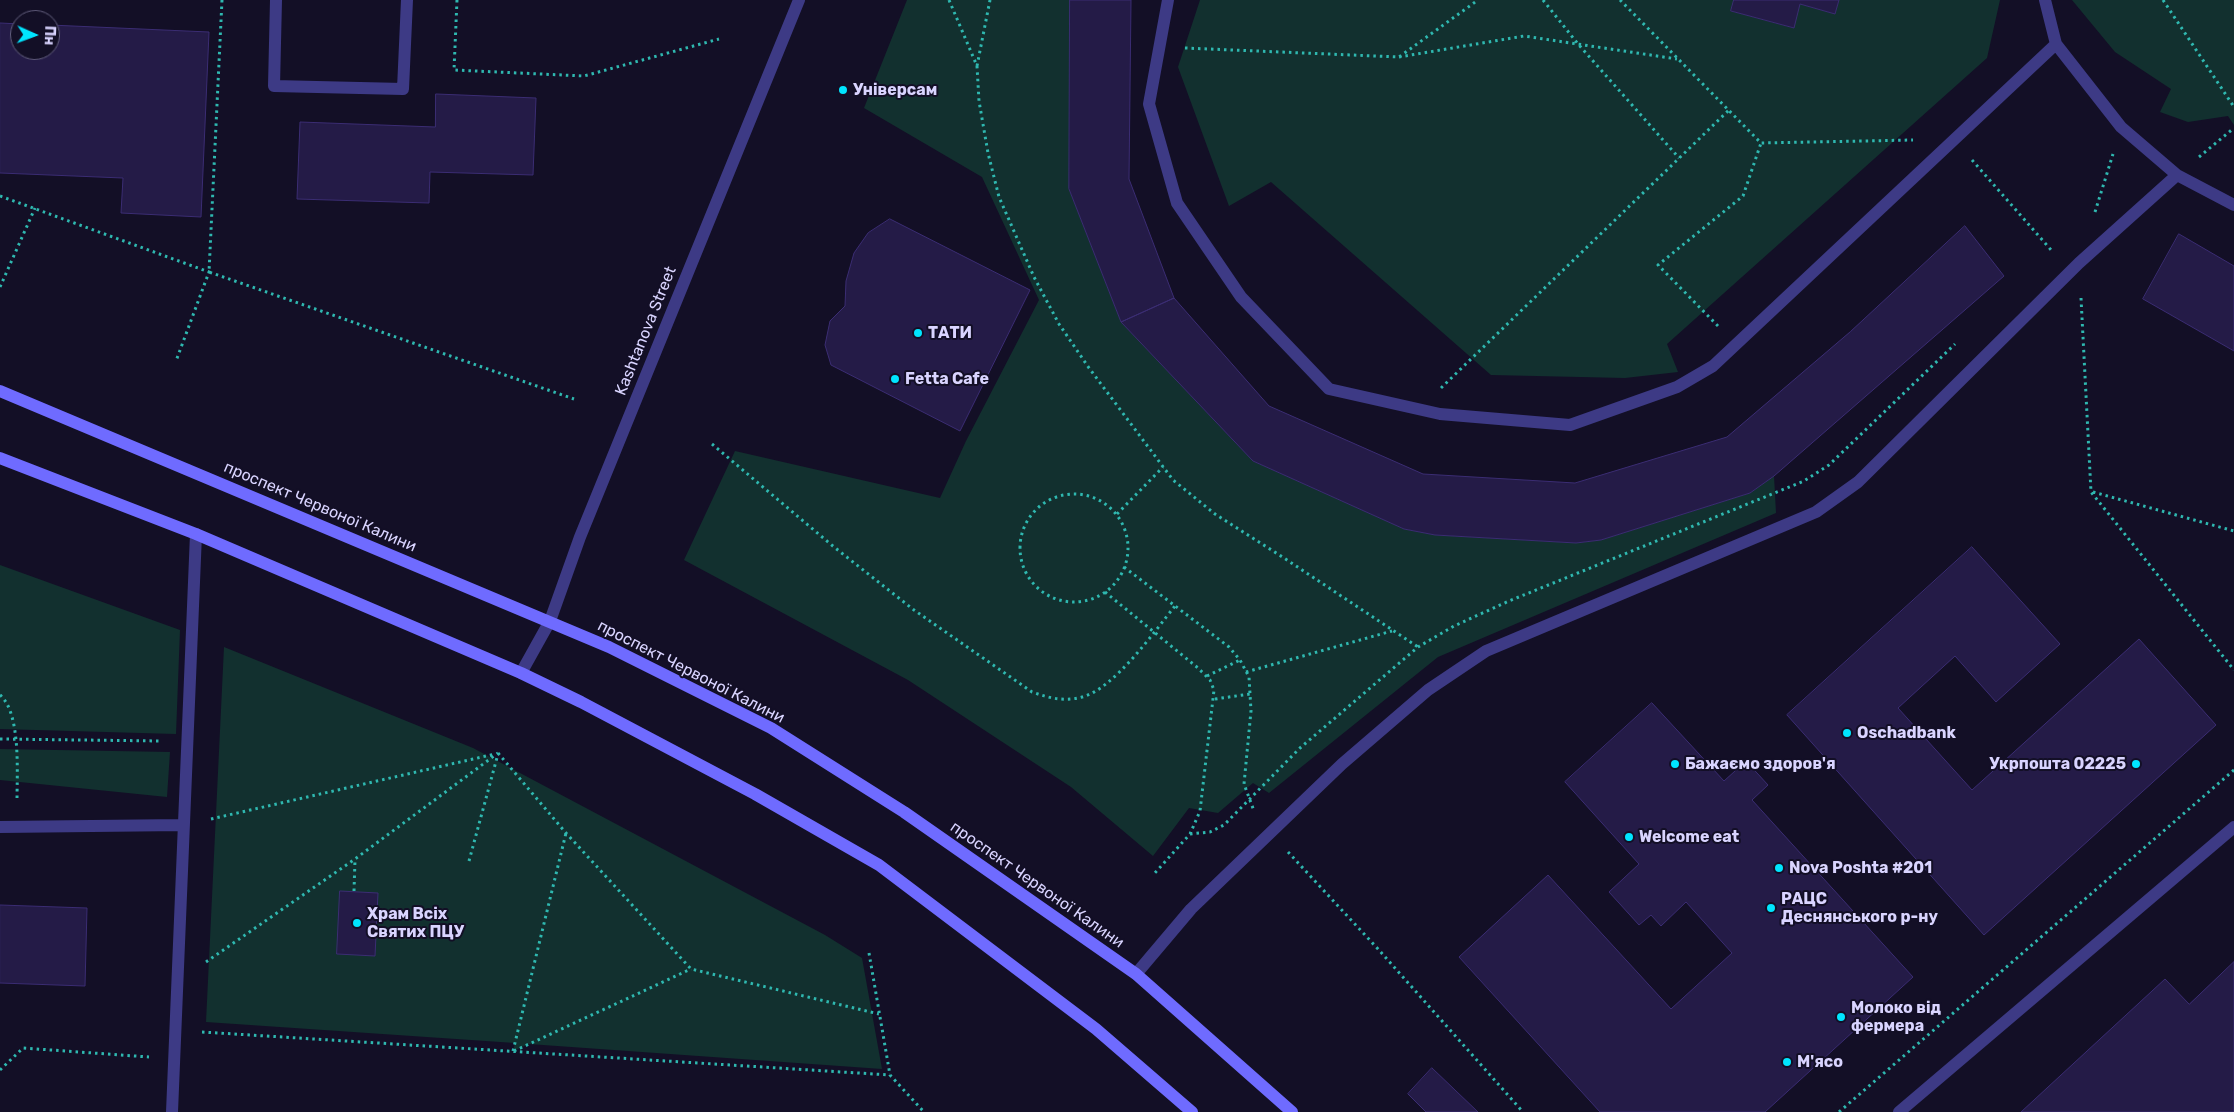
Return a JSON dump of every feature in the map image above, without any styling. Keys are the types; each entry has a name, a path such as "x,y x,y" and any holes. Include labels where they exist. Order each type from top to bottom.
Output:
{"main road":[{"name":"проспект Червоної Калини","path":"0,391 550,621 609,647 771,728 904,812 1136,974 1292,1112"},
{"path":"0,458 196,534 521,673 581,702 755,794 879,864 1096,1029 1192,1112"}],"street":[{"path":"276,0 274,86 403,89 407,0"},
{"name":"Kashtanova Street","path":"521,673 550,621 580,538 799,0"},
{"path":"1168,0 1149,104 1177,204 1241,297 1329,389 1440,414 1570,425 1677,387 1713,366 2056,44"},
{"path":"2046,0 2056,44 2121,127 2177,175 2234,205"},
{"path":"1136,974 1191,909 1342,764 1428,690 1486,650 1816,512 1858,482 2079,263 2177,175"},
{"path":"172,1112 196,534"},
{"path":"0,827 183,825"},
{"path":"1899,1112 2234,827"}],"path":[{"path":"176,361 209,272 222,0"},
{"path":"457,0 454,70 584,76 719,39"},
{"path":"949,0 977,66"},
{"path":"990,0 977,66 986,144 999,197 1034,277 1059,324 1089,368 1173,480 1214,514 1418,647"},
{"path":"1399,57 1478,0"},
{"path":"1543,0 1578,44 1679,158"},
{"path":"1620,0 1761,143 1954,139 2053,251"},
{"path":"2163,0 2234,107"},
{"path":"1159,47 1399,57 1524,36 1678,59"},
{"path":"1419,409 1729,110"},
{"path":"2092,220 2121,127"},
{"path":"2177,175 2234,128"},
{"path":"1736,345 1658,265 1743,196 1761,143"},
{"path":"0,196 209,272 574,399"},
{"path":"0,287 35,208"},
{"path":"2088,218 2095,211"},
{"path":"2046,258 2060,245"},
{"path":"2079,263 2091,492 2234,670"},
{"path":"1190,834 1210,832 1224,825 1300,748 1418,647 1454,626 1509,601 1804,481 1829,465 1959,341"},
{"path":"712,444 834,547 914,610 1032,692 1050,699 1068,699 1090,694 1102,687 1120,672 1175,606"},
{"path":"1116,514 1163,467"},
{"path":"2091,492 2234,532"},
{"path":"1067,493 1085,494 1102,501 1116,514 1124,528 1128,546 1124,567 1118,579 1106,592 1090,600 1072,602 1054,599 1039,590 1027,576 1020,559 1019,541 1024,524 1035,509 1049,498 1067,493"},
{"path":"1124,567 1229,647 1240,660 1249,677 1251,711 1244,784 1251,808 1270,832 1378,949 1523,1112"},
{"path":"1106,592 1207,676 1214,690 1200,811 1190,834 1154,874"},
{"path":"1246,672 1393,631"},
{"path":"1207,676 1240,660"},
{"path":"1214,700 1250,694"},
{"path":"0,695 6,700 17,740 17,827"},
{"path":"0,739 186,741"},
{"path":"183,825 498,753"},
{"path":"498,753 566,834 691,969 879,1014"},
{"path":"201,965 355,859 498,753"},
{"path":"469,861 498,753"},
{"path":"1839,1112 2234,770"},
{"path":"513,1051 566,834"},
{"path":"354,891 355,859"},
{"path":"869,953 890,1075 924,1112"},
{"path":"513,1051 691,969"},
{"path":"175,1030 890,1075"},
{"path":"0,1070 22,1048 174,1059"}],"green space":[{"path":"907,0 1070,0 1069,189 1121,322 1253,461 1404,529 1435,535 1576,543 1601,540 1750,493 1774,476 1776,513 1438,657 1269,793 1253,783 1218,813 1189,808 1153,856 1071,787 908,680 684,560 735,451 940,498 966,441 1039,300 982,177 864,108"},
{"path":"1200,0 1734,0 1731,11 1793,28 1800,4 1835,14 1839,0 2000,0 1987,58 1667,344 1678,372 1625,378 1491,375 1271,182 1229,206 1178,67"},
{"path":"2072,0 2234,0 2234,125 2228,116 2188,122 2160,112 2171,89 2115,52"},
{"path":"0,565 180,630 176,734 0,729"},
{"path":"224,647 473,748 825,935 862,958 882,1069 529,1044 513,1051 515,1043 206,1022"},
{"path":"0,749 170,752 167,797 0,780"}],"building":[{"path":"1070,0 1131,0 1129,179 1174,298 1121,322 1069,189"},
{"path":"1734,0 1839,0 1835,14 1800,4 1794,28 1731,11"},
{"path":"0,23 10,24 10,60 60,60 60,25 209,32 201,217 121,213 123,178 0,173"},
{"path":"436,94 536,98 533,175 430,172 429,203 297,199 300,122 435,127"},
{"name":"ТАТИ","path":"890,219 1030,290 960,431 831,365 825,345 830,321 845,306 846,281 854,253 868,233"},
{"path":"1965,226 2004,276 1774,476 1750,493 1601,540 1576,543 1435,535 1404,529 1253,461 1121,322 1174,298 1269,406 1423,474 1575,483 1727,437 1850,332"},
{"path":"2179,234 2234,266 2234,351 2143,299"},
{"path":"1972,547 2060,644 1996,702 1955,656 1898,708 1972,790 2139,639 2216,725 1984,935 1787,715"},
{"name":"РАЦС Деснянського р-ну","path":"1652,703 1724,781 1746,761 1768,785 1752,800 1913,977 1765,1112 1600,1112 1459,957 1548,875 1671,1009 1732,953 1686,902 1661,926 1651,915 1639,925 1609,892 1639,864 1565,782"},
{"name":"Храм Всіх Святих ПЦУ","path":"340,891 378,893 375,956 337,954"},
{"path":"0,905 87,908 85,986 0,983"},
{"path":"2234,962 2234,1112 2021,1112 2165,979 2189,1004"},
{"path":"1432,1068 1478,1112 1426,1112 1408,1094"}],"place":[{"name":"Універсам","path":"843,90"},
{"name":"ТАТИ","path":"918,333"},
{"name":"Fetta Cafe","path":"895,379"},
{"name":"Oschadbank","path":"1847,733"},
{"name":"Бажаємо здоров'я","path":"1675,764"},
{"name":"Укрпошта 02225","path":"2136,764"},
{"name":"Welcome eat","path":"1629,837"},
{"name":"Nova Poshta #201","path":"1779,868"},
{"name":"РАЦС Деснянського р-ну","path":"1771,908"},
{"name":"Храм Всіх Святих ПЦУ","path":"357,923"},
{"name":"Молоко від фермера","path":"1841,1017"},
{"name":"М'ясо","path":"1787,1062"}]}
